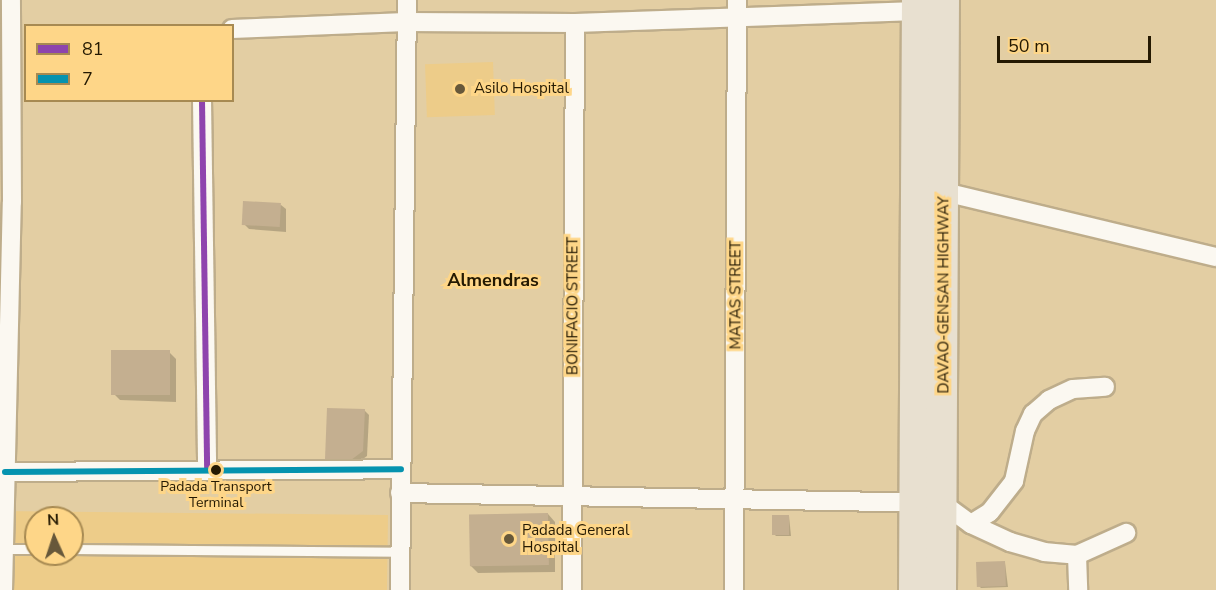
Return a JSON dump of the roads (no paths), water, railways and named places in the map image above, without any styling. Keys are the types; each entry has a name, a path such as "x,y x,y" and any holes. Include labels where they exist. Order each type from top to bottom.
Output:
{"highway":[{"name":"DAVAO-GENSAN HIGHWAY","path":"914,590 928,503 945,192 926,4"},
{"name":"DAVAO-GENSAN HIGHWAY","path":"926,4 928,503 941,590"}],"street":[{"path":"3,590 2,503 11,0"},
{"path":"400,590 407,0"},
{"path":"234,28 406,22 574,23 737,8 926,4"},
{"name":"MATAS STREET","path":"734,590 737,8"},
{"name":"BONIFACIO STREET","path":"572,590 574,23"},
{"path":"202,102 207,470"},
{"path":"945,192 1216,257"},
{"path":"971,524 990,512 1014,481 1024,431 1033,414 1049,400 1073,388 1105,387"},
{"path":"4,472 401,469"},
{"path":"400,493 573,494 928,503 1030,549 1077,555 1126,533"},
{"path":"1077,555 1078,590"}],"lane":[{"path":"3,549 24,549"},
{"path":"84,549 399,552"}],"place":[{"name":"Asilo Hospital","path":"460,89"},
{"name":"Padada Transport Terminal","path":"216,470"},
{"name":"Padada General Hospital","path":"509,539"}],"district":[{"name":"Almendras","path":"493,280"}]}
